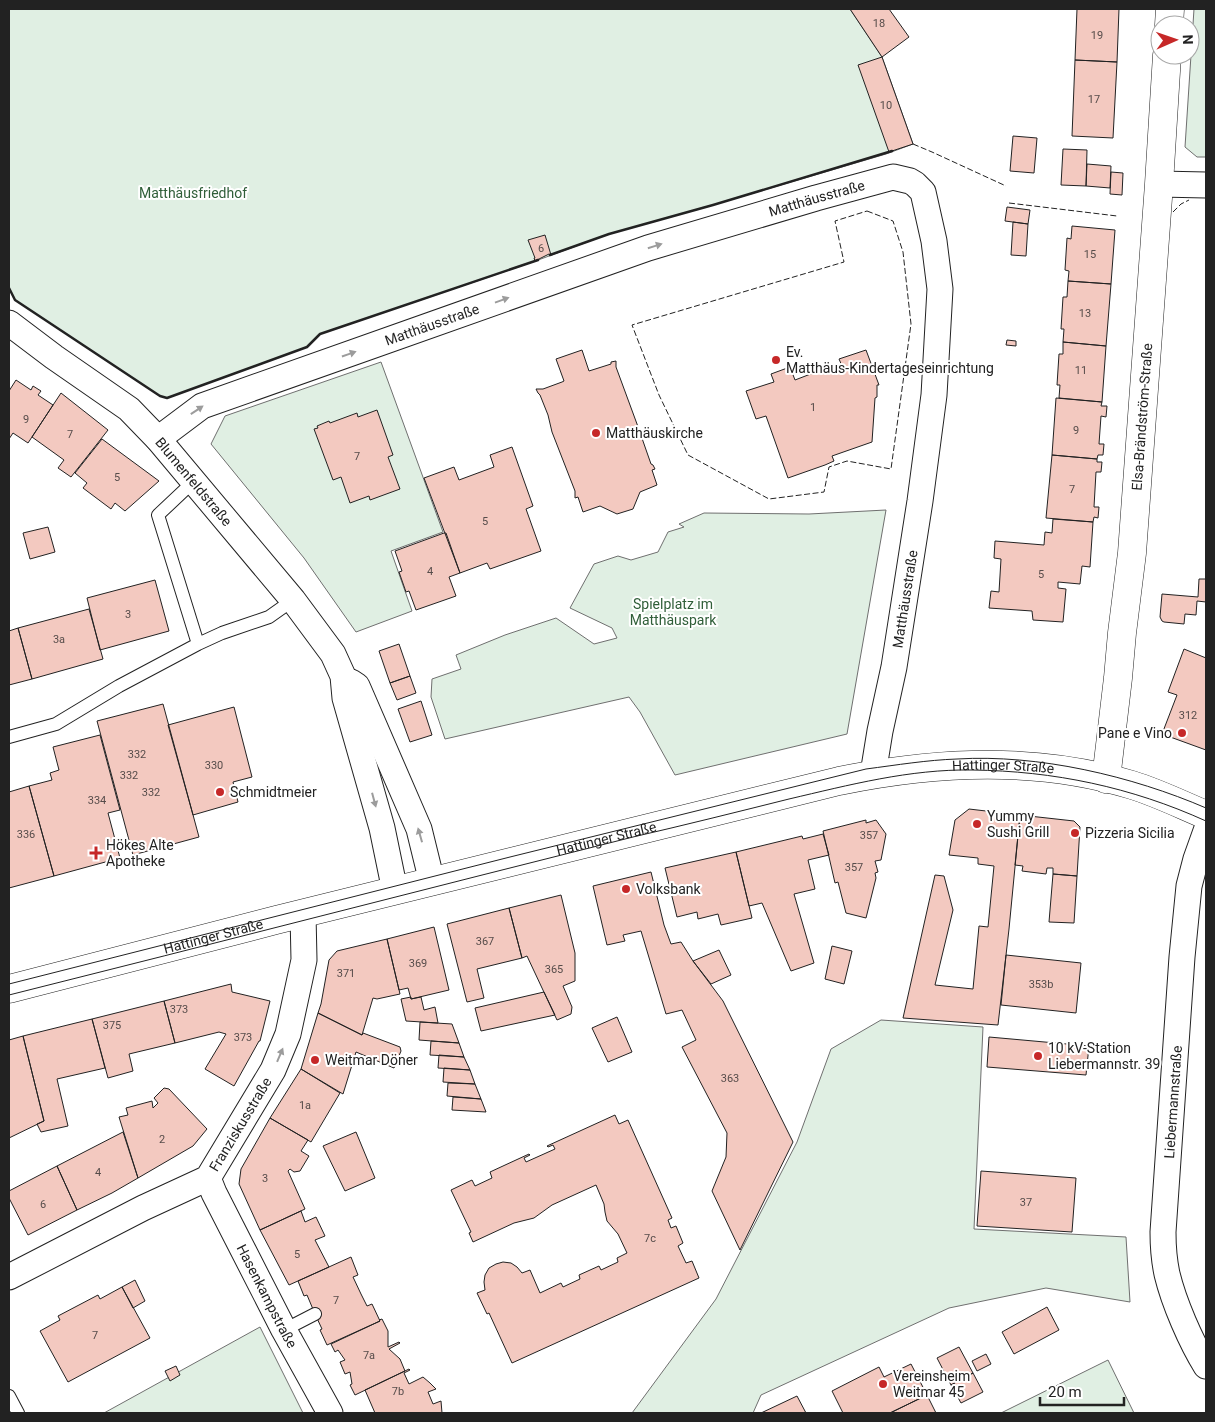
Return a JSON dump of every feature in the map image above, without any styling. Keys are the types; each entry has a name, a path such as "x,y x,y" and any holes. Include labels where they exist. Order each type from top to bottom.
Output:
{"main road":[{"name":"Elsa-Brändström-Straße","path":"1106,779 1132,553 1166,65"},
{"name":"Hattinger Straße","path":"9,989 648,828 873,774 936,766 978,764 1038,766 1106,779 1150,791 1206,815"}],"street":[{"name":"Matthäusstraße","path":"158,439 202,406 648,248 893,177 910,180 923,192 934,241 940,289 934,395 920,501 894,667 873,774"},
{"path":"1159,184 1206,185"},
{"name":"Blumenfeldstraße","path":"9,323 129,409 158,439 293,600 332,654 343,676 345,698 382,828 395,891"},
{"name":"Blumenfeldstraße","path":"343,676 357,686 404,794 419,829 432,882"},
{"name":"Liebermannstraße","path":"1206,831 1189,886 1182,957 1163,1232 1163,1252 1167,1274 1182,1318 1206,1366"},
{"name":"Franziskusstraße","path":"9,1277 143,1208 208,1178 273,1070 288,1034 304,960 303,914"},
{"name":"Hasenkampstraße","path":"208,1178 284,1330 330,1413"}],"lane":[{"path":"193,482 158,516 198,644"},
{"path":"9,737 56,724 119,686 198,644 222,633 269,617 293,600"},
{"path":"284,1330 315,1314"},
{"path":"9,1396 18,1413"}],"green space":[{"name":"Matthäusfriedhof","path":"9,9 850,9 882,57 913,144 886,154 609,234 530,263 320,334 307,347 167,398 160,396 15,300 9,288"},
{"path":"1194,9 1206,9 1206,157 1197,157 1185,147 1190,65 1200,65 1200,15 1194,15"},
{"path":"381,362 443,532 391,551 412,611 356,632 304,558 211,444 225,416"},
{"name":"Spielplatz im Matthäuspark","path":"886,510 847,734 675,775 640,712 629,697 445,739 431,697 432,679 461,669 456,655 505,635 556,618 594,644 617,638 612,628 570,608 594,564 618,556 631,560 658,552 668,532 684,527 679,524 704,513 809,514"},
{"path":"881,1020 983,1027 974,1229 1126,1237 1130,1302 1046,1288 949,1308 761,1395 753,1413 632,1413 716,1299 797,1142 831,1049"},
{"path":"260,1327 303,1413 104,1413"},
{"path":"1108,1360 1134,1413 1001,1413"}],"building":[{"path":"850,9 889,9 909,37 882,57"},
{"path":"1077,9 1119,9 1117,62 1075,60"},
{"path":"882,57 913,144 889,152 858,65"},
{"path":"1075,60 1117,62 1113,138 1072,136"},
{"path":"1013,136 1037,138 1034,173 1010,171"},
{"path":"1063,149 1087,150 1086,186 1061,185"},
{"path":"1087,164 1111,166 1110,188 1086,186"},
{"path":"1111,172 1123,173 1122,195 1110,194"},
{"path":"1007,207 1030,210 1028,224 1005,221"},
{"path":"1013,222 1028,224 1026,256 1011,255"},
{"path":"1072,226 1115,230 1111,284 1068,281 1069,271 1065,270 1067,238 1071,239"},
{"path":"545,235 551,255 549,254 535,261 528,240"},
{"path":"1068,281 1111,284 1106,346 1063,342 1064,329 1061,329 1063,297 1067,297"},
{"path":"1007,340 1016,341 1016,346 1006,345"},
{"path":"1063,342 1106,346 1102,402 1059,398 1060,385 1057,385 1059,354 1063,354"},
{"name":"Matthäuskirche","path":"582,350 589,371 616,361 616,367 651,464 655,469 652,470 657,485 640,492 633,509 617,514 600,506 583,512 578,497 575,498 575,491 552,432 548,415 536,389 543,389 564,381 556,359"},
{"path":"866,350 879,385 877,385 877,397 875,398 872,442 832,456 834,461 788,478 766,416 756,419 746,391 774,382 771,374 790,367 795,380 821,370 823,373 842,366 839,359"},
{"path":"16,380 31,390 33,386 41,391 38,395 53,405 28,443 13,433 9,439 9,391"},
{"path":"61,393 108,430 71,477 58,468 64,460 32,437"},
{"path":"1056,398 1102,402 1101,406 1107,406 1106,417 1101,416 1099,444 1104,444 1103,455 1098,455 1097,459 1052,455"},
{"path":"377,410 393,455 388,457 400,489 370,500 369,496 350,503 341,477 333,480 314,429 329,421 330,423 357,413 358,417"},
{"path":"102,439 159,481 125,511 115,503 111,509 83,488 87,483 75,473"},
{"path":"512,447 533,506 526,509 541,551 490,569 487,563 460,573 424,478 454,467 459,480 494,467 490,455"},
{"path":"1052,455 1097,459 1097,462 1102,462 1101,472 1096,472 1094,507 1099,507 1098,518 1094,517 1093,522 1046,518"},
{"path":"1053,519 1093,522 1090,567 1082,566 1080,584 1058,582 1058,588 1066,589 1063,622 1033,620 1032,611 989,608 991,591 999,592 1001,559 994,558 995,541 1044,545 1045,532 1052,533"},
{"path":"48,527 55,552 30,559 23,533"},
{"path":"446,533 460,573 449,577 456,596 416,610 409,591 406,592 399,572 402,571 395,551"},
{"path":"1199,579 1206,579 1206,602 1197,601 1196,615 1185,614 1184,624 1162,621 1160,617 1162,594 1198,597"},
{"path":"155,580 169,631 100,650 87,598"},
{"path":"89,609 103,659 32,679 18,628"},
{"path":"18,628 32,679 9,685 9,631"},
{"path":"399,644 410,676 390,683 379,651"},
{"path":"1184,649 1206,658 1206,750 1162,734 1177,695 1168,692"},
{"path":"410,676 416,693 397,700 390,683"},
{"path":"421,701 432,735 410,742 398,709"},
{"path":"163,704 199,837 133,855 97,721"},
{"path":"234,707 252,777 233,782 238,802 193,815 168,725"},
{"path":"100,735 120,810 108,813 120,858 54,876 29,786 52,780 50,773 59,770 53,747"},
{"path":"29,786 54,876 9,888 9,792"},
{"path":"969,809 1020,815 998,1025 903,1018 935,875 944,876 953,910 935,985 973,989 979,926 988,927 994,866 978,864 978,858 949,855 955,820"},
{"path":"1020,815 1074,821 1080,827 1077,876 1053,874 1053,868 1047,868 1046,874 1022,871 1023,866 1015,865"},
{"path":"866,820 866,823 876,820 886,834 881,860 875,861 878,872 875,873 876,878 866,918 846,913 838,882 835,883 823,831"},
{"path":"823,834 829,855 808,860 815,889 794,894 814,963 791,971 762,903 749,906 736,852 802,836 803,839"},
{"path":"736,852 752,918 721,925 718,914 698,919 697,912 677,917 665,868"},
{"path":"651,872 664,925 671,944 681,942 723,1001 793,1142 740,1250 712,1191 726,1157 727,1133 682,1047 696,1040 682,1010 666,1014 641,931 623,935 625,941 607,945 593,886"},
{"path":"1053,874 1077,876 1074,923 1049,922"},
{"path":"561,895 575,953 575,981 563,986 572,1007 571,1014 557,1020 527,956 522,958 509,908"},
{"path":"509,908 522,958 477,969 484,998 467,1002 447,924"},
{"path":"434,927 449,990 411,999 408,988 399,990 387,939"},
{"path":"387,939 400,994 377,999 373,998 362,1035 318,1013 329,960 337,951"},
{"path":"832,946 852,951 844,984 825,979"},
{"path":"719,950 731,975 711,984 693,961"},
{"path":"1006,955 1081,963 1076,1013 1001,1005"},
{"path":"231,984 232,992 270,1001 260,1041 234,1086 205,1069 226,1034 219,1032 175,1043 164,1001"},
{"path":"544,992 555,1015 481,1031 475,1008"},
{"path":"411,997 411,999 421,997 424,1010 435,1007 438,1023 406,1021 401,999"},
{"path":"164,1001 175,1043 129,1054 133,1071 108,1078 92,1019"},
{"path":"318,1013 362,1035 363,1033 400,1047 401,1051 394,1068 356,1052 343,1094 301,1069"},
{"path":"617,1017 632,1052 608,1062 592,1028"},
{"path":"92,1019 105,1068 57,1079 68,1126 41,1132 37,1124 44,1121 23,1036"},
{"path":"420,1022 452,1024 459,1043 419,1040"},
{"path":"23,1036 44,1121 9,1138 9,1040"},
{"name":"10 kV-Station Liebermannstr. 39","path":"989,1037 1089,1046 1086,1075 987,1067"},
{"path":"431,1041 459,1043 464,1057 430,1055"},
{"path":"439,1055 464,1057 470,1070 438,1068"},
{"path":"444,1068 470,1070 475,1084 443,1082"},
{"path":"301,1069 340,1093 311,1142 270,1118"},
{"path":"448,1083 475,1084 481,1099 447,1096"},
{"path":"164,1088 169,1089 207,1129 193,1146 138,1178 119,1117 128,1115 126,1108 152,1101 153,1108 158,1103 154,1098"},
{"path":"453,1097 481,1099 486,1112 452,1110"},
{"path":"615,1115 619,1124 628,1120 672,1218 668,1220 671,1228 676,1226 683,1243 678,1246 686,1263 692,1261 699,1278 512,1363 489,1313 487,1314 477,1293 485,1290 485,1275 489,1268 503,1262 511,1263 522,1273 530,1270 540,1293 561,1283 563,1287 580,1279 579,1275 599,1266 601,1270 618,1262 617,1258 627,1253 618,1234 607,1221 604,1204 596,1185 552,1205 534,1218 514,1223 473,1242 469,1233 471,1232 451,1190 472,1180 475,1186 492,1178 490,1172 529,1154 524,1158 526,1162 555,1149 553,1145 547,1146"},
{"path":"270,1118 308,1140 301,1151 309,1156 300,1171 294,1172 290,1169 288,1171 305,1209 260,1230 239,1184 241,1169"},
{"path":"123,1132 138,1178 77,1210 57,1166"},
{"path":"356,1132 375,1178 345,1191 323,1146"},
{"path":"57,1166 77,1210 28,1235 9,1198 9,1191"},
{"path":"981,1171 1076,1178 1072,1232 977,1226"},
{"path":"301,1211 305,1222 316,1217 325,1236 315,1240 329,1267 289,1285 260,1230"},
{"path":"351,1257 358,1275 353,1277 367,1306 372,1304 380,1321 327,1345 307,1295 304,1296 298,1281"},
{"path":"135,1280 145,1301 133,1308 122,1287"},
{"path":"122,1287 150,1338 68,1382 40,1331 60,1320 58,1316 98,1295 100,1299"},
{"path":"1047,1307 1059,1330 1014,1354 1002,1332"},
{"path":"382,1319 388,1331 388,1347 400,1343 389,1349 400,1359 405,1371 355,1395 350,1385 352,1384 350,1372 345,1374 340,1362 345,1360 338,1350 335,1352 331,1344"},
{"path":"959,1347 973,1373 951,1385 937,1358"},
{"path":"986,1354 991,1364 977,1371 972,1361"},
{"name":"Vereinsheim Weitmar 45","path":"911,1364 927,1395 890,1413 843,1413 832,1391 879,1367 884,1377"},
{"path":"176,1366 180,1375 170,1381 165,1371"},
{"path":"409,1369 404,1373 409,1384 423,1377 436,1389 428,1392 433,1404 441,1401 442,1413 375,1413 365,1390"},
{"path":"973,1373 983,1392 961,1403 951,1385"},
{"path":"927,1395 936,1413 890,1413"},
{"path":"797,1396 806,1413 761,1413"}],"tram line":[{"path":"9,984 866,769 946,760 988,758 1020,760 1052,764 1116,777 1147,786 1206,808"},
{"path":"9,995 633,837 834,788 903,775 949,770 972,770 1003,771 1062,778 1121,790 1178,809 1206,821"}],"fence":[{"path":"913,144 1006,186"},
{"path":"1173,212 1181,204 1189,200"},
{"path":"1009,203 1117,216"},
{"path":"867,211 893,221 903,252 911,324 891,469 847,461 829,467 824,492 769,499 688,455 659,395 632,325 844,262 835,221 867,211"}],"wall":[{"path":"550,255 609,234 892,151"},
{"path":"9,288 15,300 160,396 167,398 307,347 320,334 538,260"}],"place":[{"name":"Ev. Matthäus-Kindertageseinrichtung","path":"776,360"},
{"name":"Matthäuskirche","path":"596,433"},
{"name":"Pane e Vino","path":"1182,733"},
{"name":"Schmidtmeier","path":"220,792"},
{"name":"Yummy Sushi Grill","path":"977,824"},
{"name":"Pizzeria Sicilia","path":"1075,833"},
{"name":"Hökes Alte Apotheke","path":"96,853"},
{"name":"Volksbank","path":"626,889"},
{"name":"10 kV-Station Liebermannstr. 39","path":"1038,1056"},
{"name":"Weitmar Döner","path":"315,1060"},
{"name":"Vereinsheim Weitmar 45","path":"883,1384"}]}
